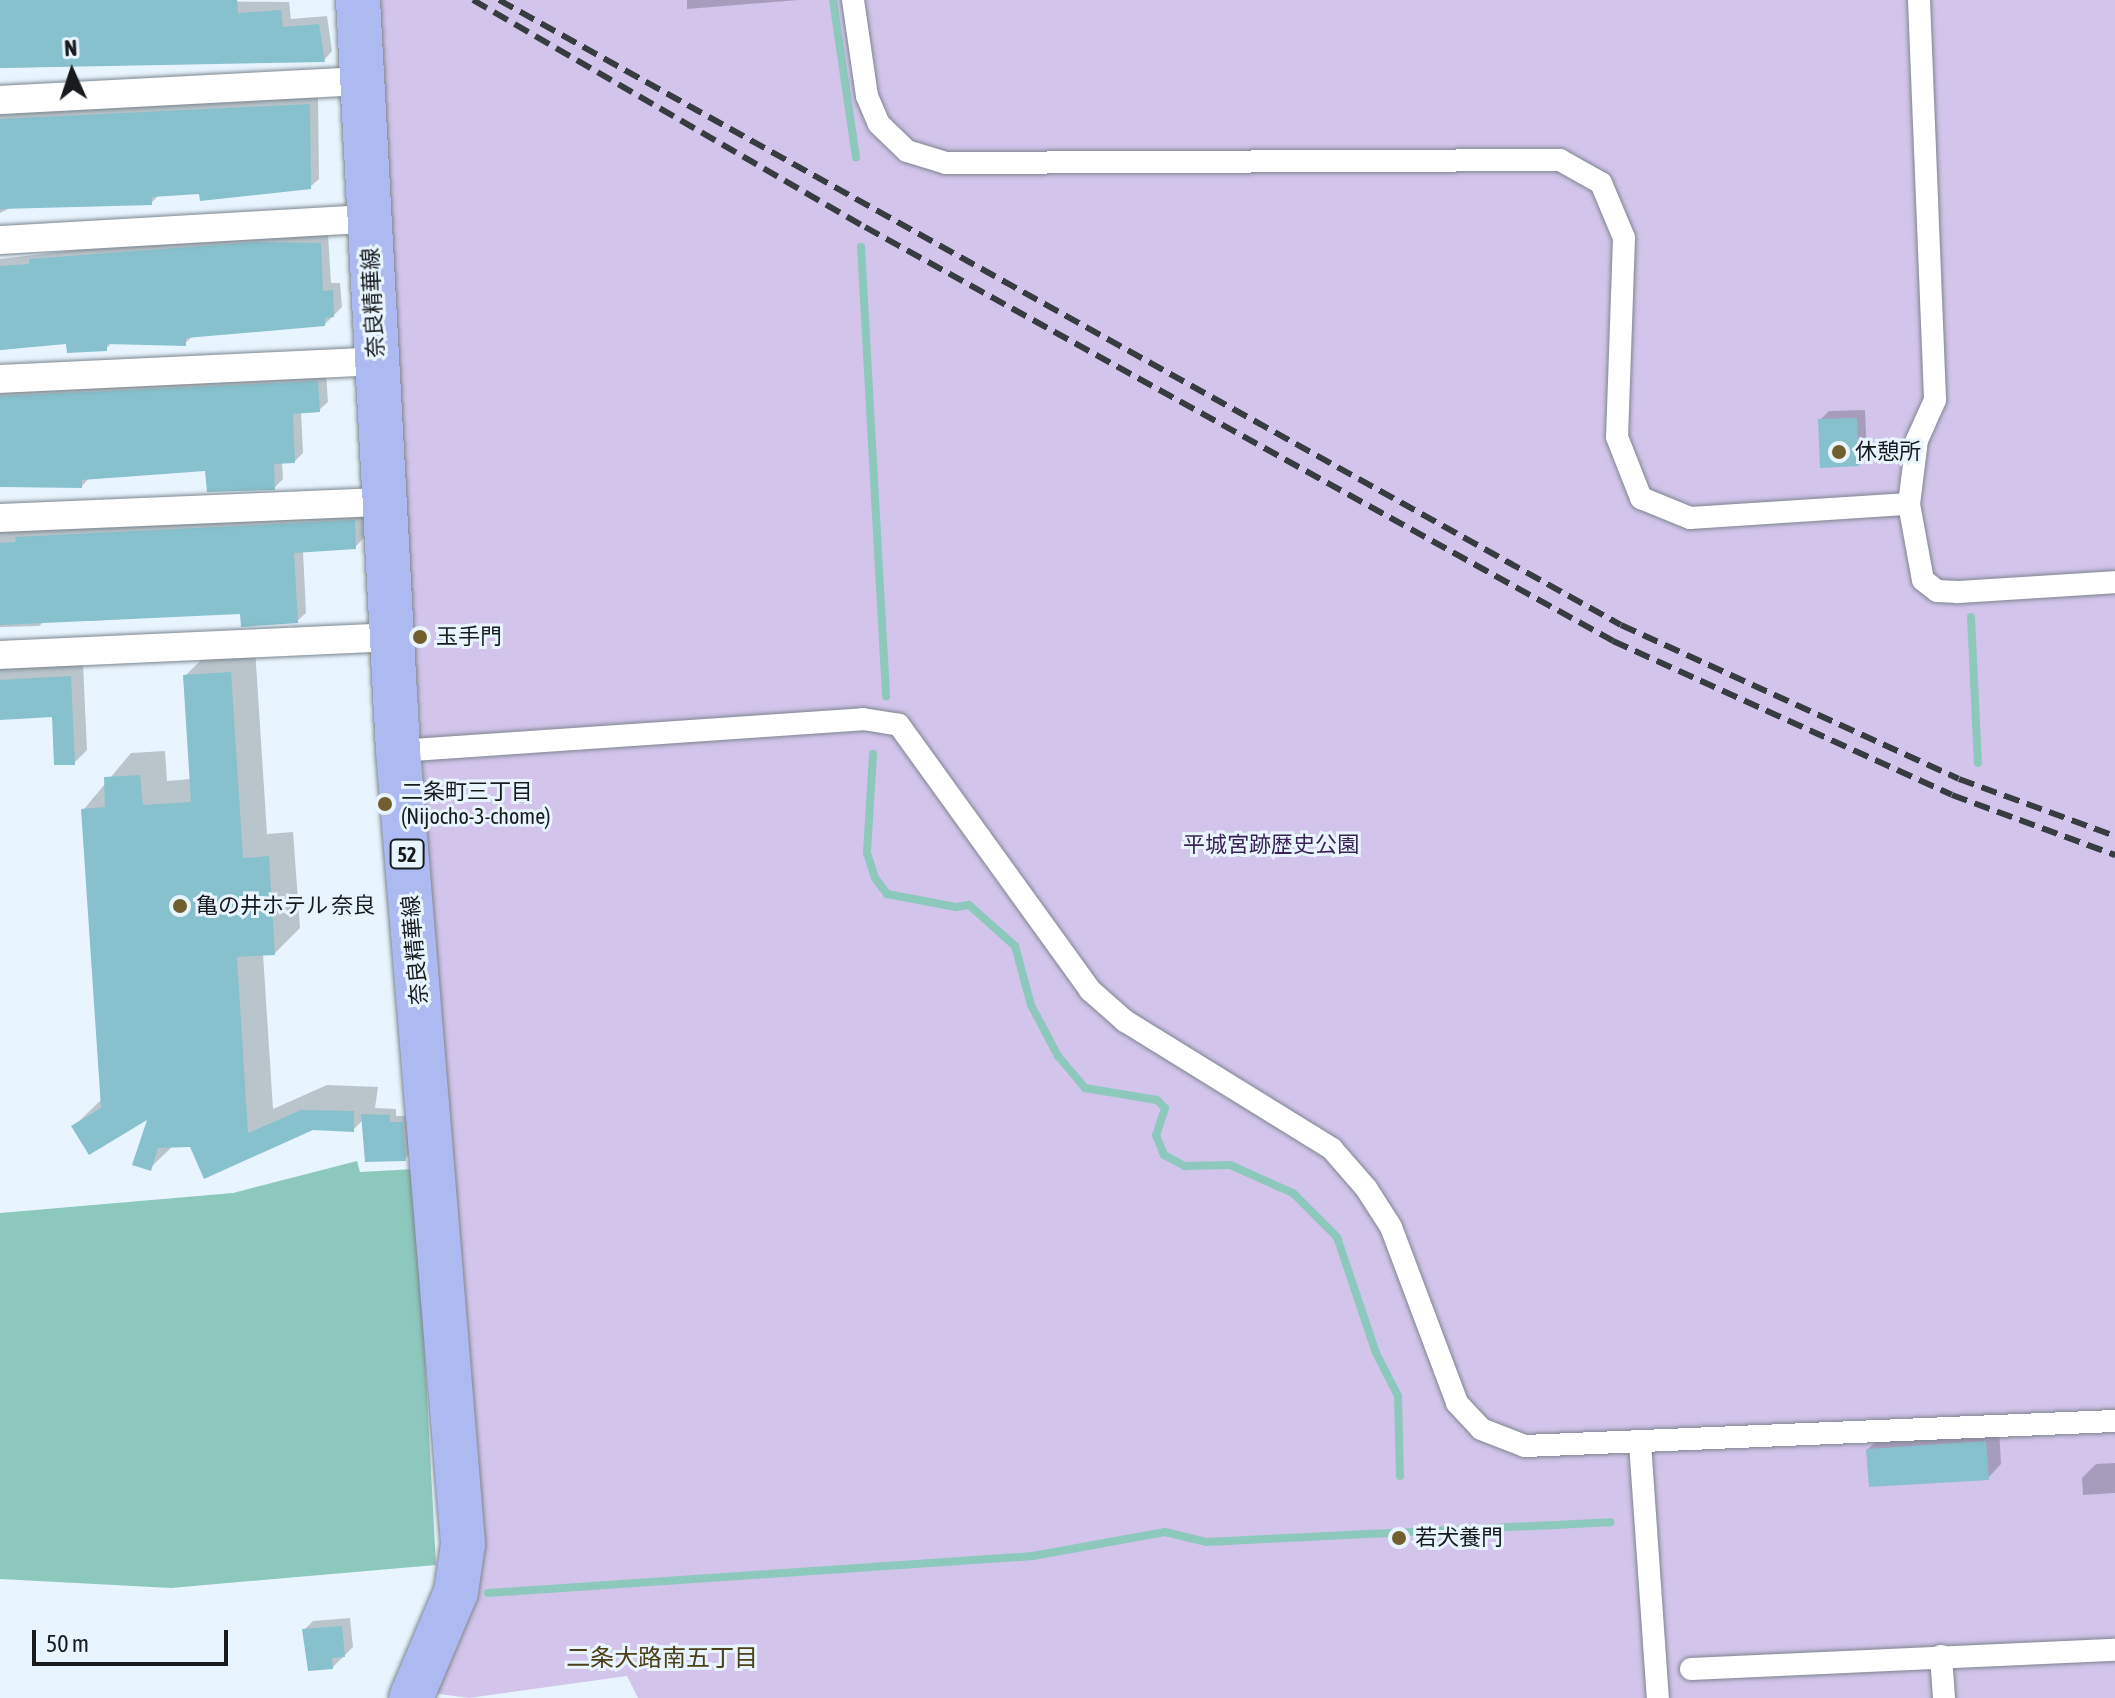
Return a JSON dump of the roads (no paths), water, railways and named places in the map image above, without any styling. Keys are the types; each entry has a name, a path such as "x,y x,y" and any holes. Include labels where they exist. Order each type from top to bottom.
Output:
{"main road":[{"name":"奈良精華線","path":"358,0 398,751 463,1544 456,1592 411,1698"}],"street":[{"path":"853,0 867,96 879,124 907,151 946,163 1560,160 1601,183 1624,238 1617,437 1641,498 1690,518 1909,504"},
{"path":"1919,0 1935,400 1917,440 1909,504 1923,580 1937,591 2115,582"},
{"path":"0,100 362,81"},
{"path":"0,240 369,219"},
{"path":"0,379 376,361"},
{"path":"0,518 384,502"},
{"path":"0,655 392,637"},
{"path":"398,751 863,719 899,725 1090,990 1125,1021 1332,1149 1366,1188 1391,1227 1457,1403 1481,1429 1525,1446 2115,1421"},
{"path":"1640,1443 1658,1698"},
{"path":"1691,1669 2115,1650"},
{"path":"1941,1656 1944,1698"}],"waterway":[{"path":"833,0 856,157"},
{"path":"861,247 886,696"},
{"path":"1971,617 1978,763"},
{"path":"873,754 867,853 875,878 887,894 956,907 969,905 1015,946 1031,1005 1058,1056 1085,1088 1157,1100 1165,1108 1156,1135 1164,1155 1185,1166 1230,1165 1293,1193 1337,1237 1376,1353 1398,1396 1400,1476"},
{"path":"488,1593 1033,1556 1165,1532 1206,1542 1611,1522"}],"railway":[{"path":"473,0 865,227 1613,641 1952,795 2115,855"},
{"path":"499,0 1621,625 1959,779 2115,836"}],"place":[{"name":"休憩所","path":"1839,452"},
{"name":"玉手門","path":"420,637"},
{"name":"二条町三丁目 (Nijocho-3-chome)","path":"385,804"},
{"name":"亀の井ホテル 奈良","path":"180,906"},
{"name":"若犬養門","path":"1399,1538"}],"district":[{"name":"二条大路南五丁目","path":"662,1658"}],"park label":[{"name":"平城宮跡歴史公園","path":"1271,845"}]}
